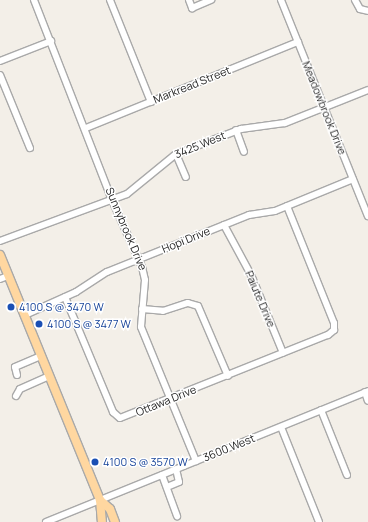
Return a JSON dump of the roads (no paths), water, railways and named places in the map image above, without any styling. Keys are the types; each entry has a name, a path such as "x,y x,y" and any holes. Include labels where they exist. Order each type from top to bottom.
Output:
{"main road":[{"path":"0,255 100,500 102,522"},
{"path":"100,500 110,509 115,522"}],"street":[{"name":"Sunnybrook Drive","path":"34,0 86,128 112,200 139,259 145,278 141,327 196,461"},
{"path":"110,0 151,102"},
{"path":"189,0 192,8 211,0"},
{"name":"Meadowbrook Drive","path":"281,0 368,216"},
{"path":"356,0 365,11"},
{"path":"0,61 51,41"},
{"name":"Markread Street","path":"86,128 298,42"},
{"path":"0,75 30,148"},
{"name":"3425 West","path":"0,241 112,200 137,188 176,154 236,130 282,124 368,90"},
{"path":"236,130 244,152"},
{"path":"176,154 186,177"},
{"name":"Hopi Drive","path":"25,315 66,297 103,274 139,259 224,225 287,206 353,179"},
{"name":"Ottawa Drive","path":"66,297 116,416 123,418 228,376 334,330 287,206"},
{"name":"Paiute Drive","path":"224,225 251,275 283,353"},
{"path":"0,279 8,276"},
{"path":"142,309 163,310 188,303 198,306 228,376"},
{"path":"16,375 15,367 41,356"},
{"path":"16,396 20,389 49,376"},
{"path":"366,392 368,400"},
{"name":"3600 West","path":"46,522 366,392"},
{"path":"321,410 347,475"},
{"path":"280,427 319,522"},
{"path":"167,487 179,482 176,469"},
{"path":"162,475 178,516"}],"place":[{"name":"4100 S @ 3470 W","path":"11,307"},
{"name":"4100 S @ 3477 W","path":"39,324"},
{"name":"4100 S @ 3570 W","path":"95,462"}]}
